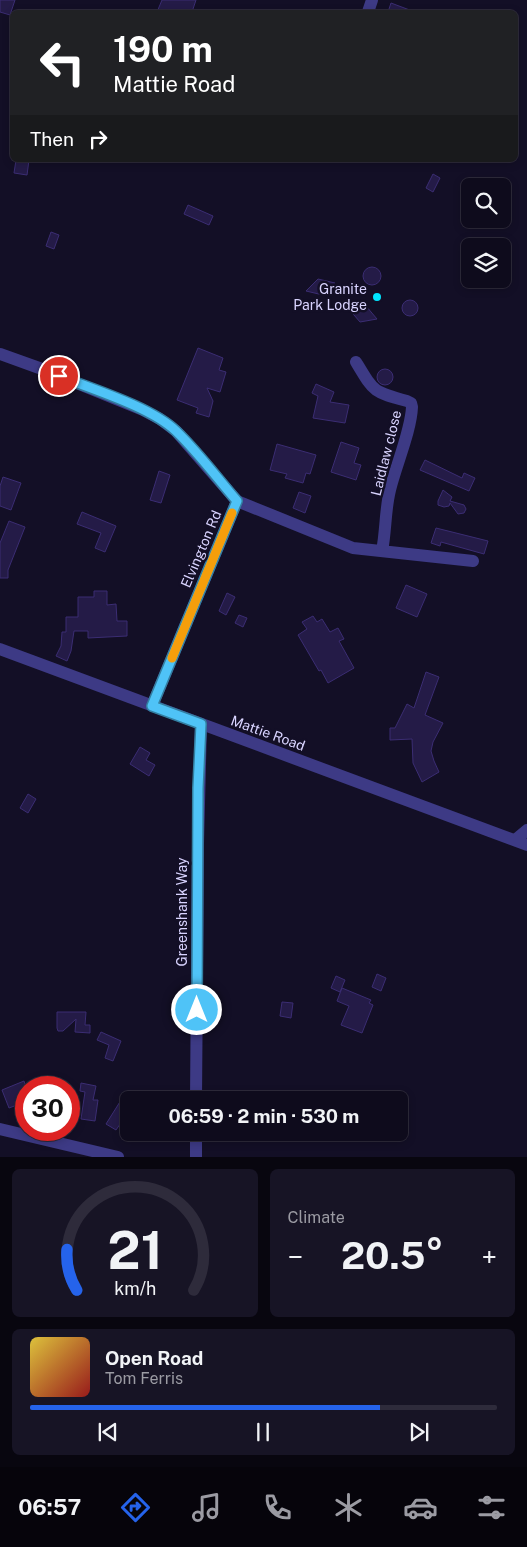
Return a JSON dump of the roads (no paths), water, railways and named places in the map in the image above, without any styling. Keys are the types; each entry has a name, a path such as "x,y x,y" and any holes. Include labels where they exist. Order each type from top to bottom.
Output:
{"street":[{"name":"Elvington Rd","path":"0,354 143,410 160,419 176,431 237,501 152,706"},
{"name":"Laidlaw close","path":"356,362 377,392 407,401 412,407 404,444 389,493 382,551"},
{"path":"237,501 353,548 473,561"},
{"name":"Mattie Road","path":"0,649 527,845"},
{"name":"Greenshank Way","path":"196,1091 201,724"},
{"path":"514,840 527,830"},
{"path":"0,1129 118,1157"},
{"path":"196,1141 196,1157"}],"place":[{"name":"Granite Park Lodge","path":"377,297"}]}
